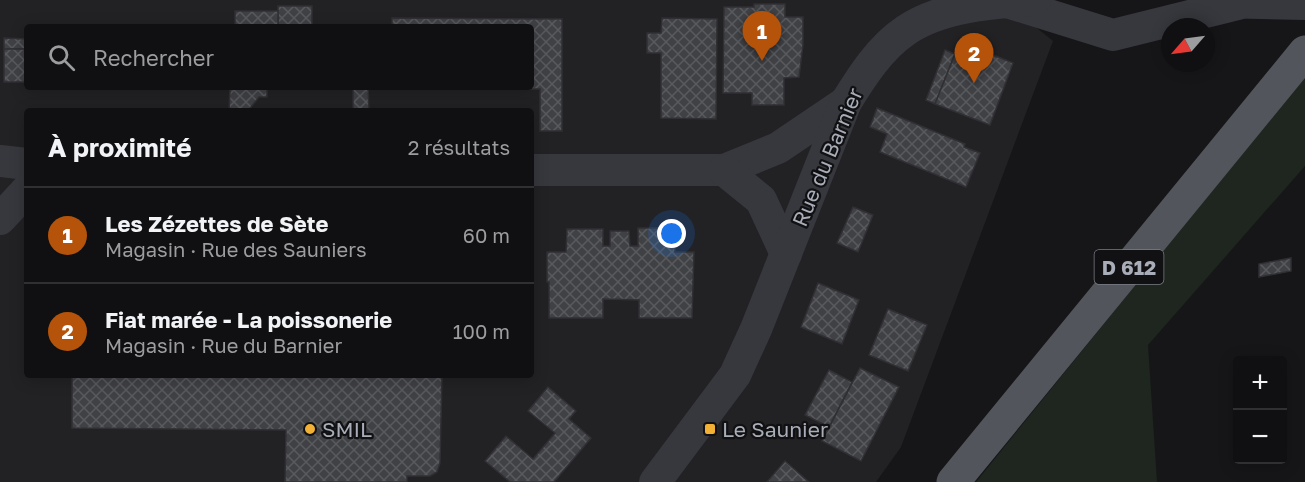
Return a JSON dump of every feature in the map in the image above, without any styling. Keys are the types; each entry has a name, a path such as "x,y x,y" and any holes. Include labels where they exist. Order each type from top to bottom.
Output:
{"main road":[{"name":"D 612","path":"953,482 1305,52"}],"street":[{"name":"Rue du Barnier","path":"1188,0 1238,4 1305,4"},
{"name":"Rue du Barnier","path":"655,482 735,375 756,329 846,102 864,74 905,30 930,18 963,8 1021,1 1086,13 1113,34 1238,4"},
{"path":"534,170 724,170 778,148 846,102"},
{"path":"0,161 24,164"},
{"path":"724,170 761,200 786,254"},
{"path":"0,219 24,193"}],"shaded area":[{"path":"0,0 1002,0 1053,41 901,447 876,482 0,482"},
{"path":"1305,75 1305,166 1148,345 1157,482 976,482"}],"building":[{"path":"754,4 785,4 785,17 803,17 803,45 799,77 784,78 784,105 752,105 752,93 723,93 724,7 754,7"},
{"path":"278,6 312,6 312,24 278,24"},
{"path":"235,11 278,11 278,24 235,24"},
{"path":"392,18 562,19 562,131 540,131 540,89 534,89 534,24 392,24"},
{"path":"662,18 717,19 716,119 661,118 661,53 647,53 647,33 661,33"},
{"path":"4,38 24,39 24,49 4,49"},
{"path":"4,49 24,49 24,82 4,82"},
{"path":"945,50 955,54 935,104 926,100"},
{"path":"981,50 1013,63 990,125 935,104 955,54"},
{"path":"230,90 267,90 267,97 259,97 250,108 229,108"},
{"path":"353,90 368,90 369,108 353,108"},
{"path":"877,108 965,144 964,147 980,153 966,187 880,152 887,134 870,127"},
{"path":"853,207 873,215 858,252 837,243"},
{"path":"638,228 675,228 675,252 694,252 692,318 639,318 639,300 603,299 603,318 549,318 547,252 566,252 567,229 603,229 603,246 610,246 610,231 629,231 630,246 638,246"},
{"path":"1291,258 1291,271 1259,277 1259,264"},
{"path":"818,283 859,300 842,344 801,327"},
{"path":"888,309 927,325 908,371 869,355"},
{"path":"860,368 899,387 861,461 822,441"},
{"path":"829,370 852,382 829,427 805,415"},
{"name":"SMIL","path":"72,378 442,378 440,463 437,472 430,476 407,476 407,482 285,482 286,430 72,428"},
{"path":"548,387 576,411 569,419 591,438 554,482 510,482 485,461 506,436 533,459 555,433 528,411"},
{"path":"785,461 809,482 767,482"}],"place":[{"name":"Les Zézettes de Sète","path":"762,61"},
{"name":"Fiat marée - La poissonerie","path":"974,83"},
{"name":"SMIL","path":"310,429"},
{"name":"Le Saunier","path":"710,429"}]}
